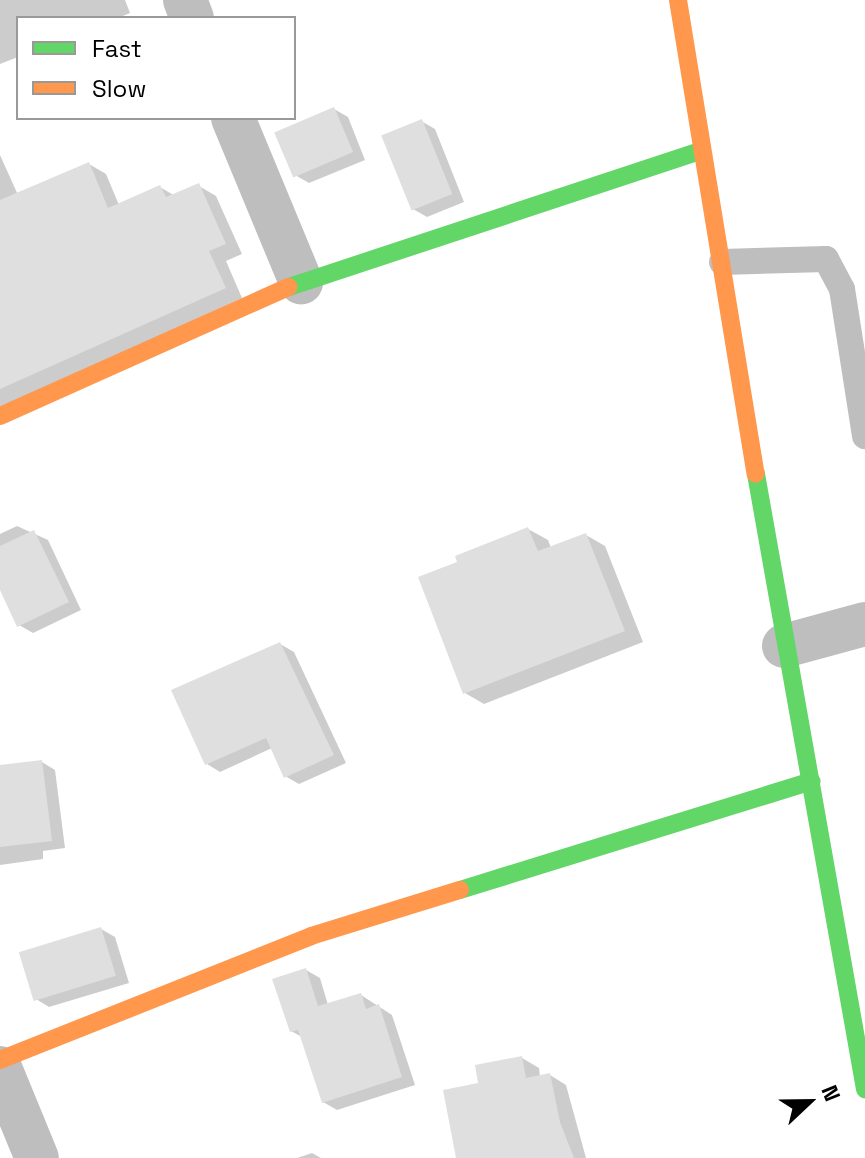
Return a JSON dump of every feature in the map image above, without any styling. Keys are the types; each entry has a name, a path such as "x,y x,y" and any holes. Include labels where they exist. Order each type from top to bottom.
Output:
{"street":[{"path":"678,0 700,151 722,262 784,646 812,781 865,1089"},
{"path":"234,120 301,282"},
{"path":"0,416 301,282 700,151"},
{"path":"784,646 865,624"},
{"path":"0,1060 311,936 812,781"},
{"path":"0,1068 37,1158"}],"lane":[{"path":"722,262 826,259 842,289 865,436"}],"building":[{"path":"334,107 353,152 293,178 274,132"},
{"path":"422,119 452,194 412,211 381,135"},
{"path":"89,162 108,208 160,185 166,197 199,183 226,244 209,251 226,288 0,389 0,200"},
{"path":"528,527 538,551 586,533 625,631 463,694 418,577 457,562 455,556"},
{"path":"34,530 69,602 17,627 0,590 0,546"},
{"path":"280,642 334,755 284,778 266,738 205,765 171,690"},
{"path":"42,760 52,841 0,847 0,765"},
{"path":"101,927 116,976 34,1001 19,952"},
{"path":"306,968 318,1006 361,993 366,1009 379,1004 402,1077 322,1103 298,1030 290,1032 272,979"},
{"path":"522,1056 526,1078 550,1073 560,1122 574,1158 456,1158 443,1090 478,1083 475,1065"}],"traffic: fast":[{"path":"289,287 700,151"},
{"path":"756,474 865,1089"},
{"path":"460,890 812,781"}],"traffic: slow":[{"path":"678,0 756,474"},
{"path":"0,416 289,287"},
{"path":"0,1060 311,936 460,890"}]}
